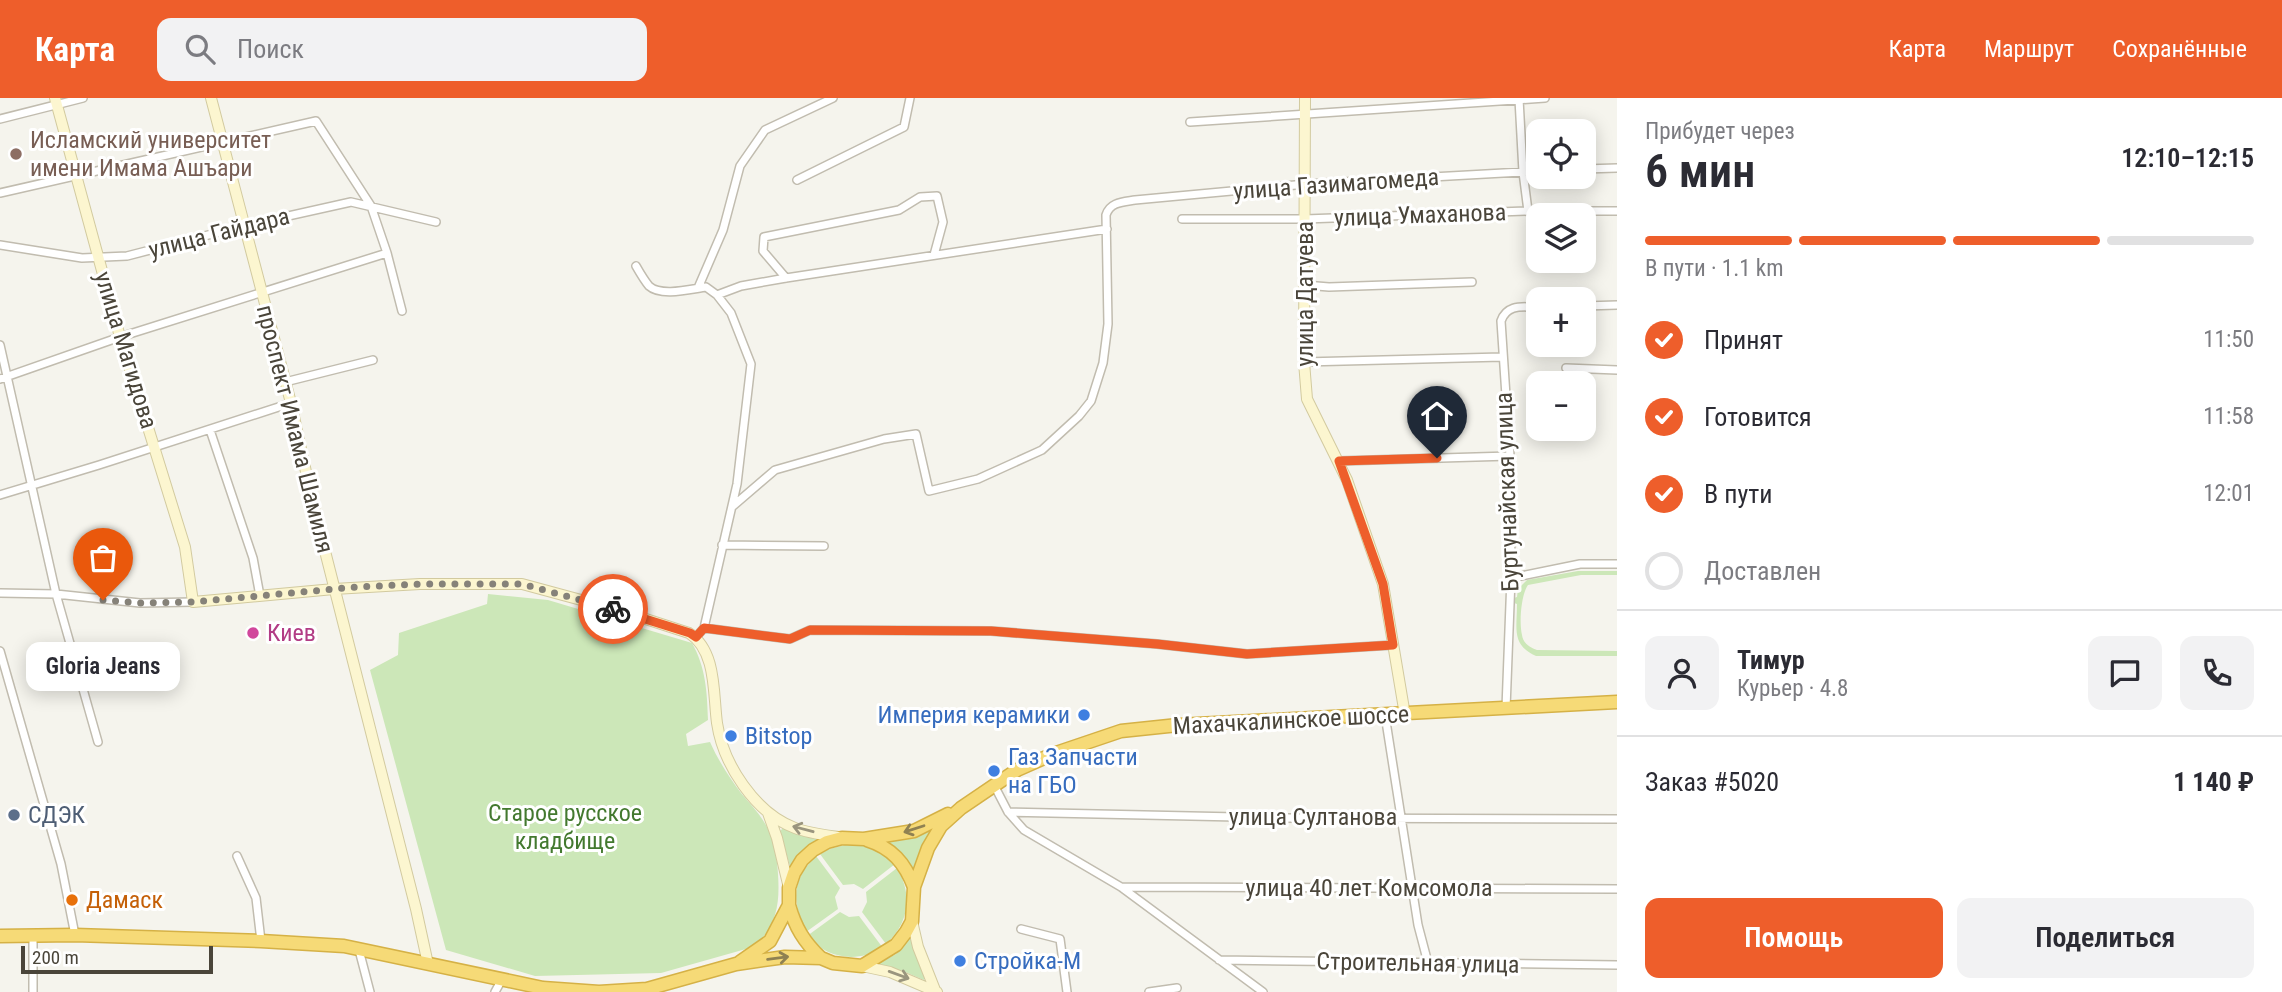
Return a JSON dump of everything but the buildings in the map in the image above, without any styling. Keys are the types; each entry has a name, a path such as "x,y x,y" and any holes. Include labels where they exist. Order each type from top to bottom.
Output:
{"highway":[{"name":"Махачкалинское шоссе","path":"912,921 914,887 933,837 961,808 1017,770 1053,754 1121,731 1178,725 1617,702"},
{"path":"821,958 801,937 789,905 789,888 802,860 827,842 914,831 961,808"},
{"path":"864,839 891,851 902,862 914,887"},
{"path":"736,964 770,941 789,905"},
{"path":"0,936 75,935 344,946 428,964 498,986 599,992 647,989 736,964 785,957 821,958 833,963 862,966 896,945 912,921"}],"main road":[{"name":"проспект Имама Шамиля","path":"211,98 291,403 313,505 428,964"},
{"name":"улица Датуева","path":"1305,98 1304,362 1307,399 1347,480 1383,584 1405,715"},
{"name":"улица Магидова","path":"56,101 120,337 185,547 193,602"},
{"path":"193,602 420,584 522,584 690,633 705,650 713,678 720,741 731,766 746,788 768,812 794,828 842,838"},
{"path":"768,812 778,838 789,888"},
{"path":"912,921 918,947 936,991"},
{"path":"862,966 890,972 936,991"}],"street":[{"path":"0,119 56,101 83,98"},
{"path":"698,288 723,230 740,166 765,130 833,98"},
{"path":"797,180 904,127 910,98"},
{"path":"1190,122 1545,98"},
{"path":"1519,99 1527,203"},
{"path":"0,193 316,121 370,206 387,253 402,311"},
{"path":"1596,169 1617,168"},
{"name":"улица Газимагомеда","path":"1107,229 1106,215 1109,208 1135,200 1306,184 1523,172"},
{"path":"786,278 763,251 764,237 899,210 920,197 937,196 943,222 934,255"},
{"name":"улица Гайдара","path":"0,245 82,258 127,256 351,202 436,222"},
{"name":"улица Умаханова","path":"1182,219 1305,219 1526,211"},
{"name":"улица Умаханова","path":"1596,211 1617,211"},
{"path":"717,295 741,286 786,278 1107,229 1108,324 1103,363 1091,401 1079,416 1042,450 978,479 929,491 915,434 884,439 775,470 733,506"},
{"path":"4,377 120,337 387,253"},
{"path":"636,267 653,289 666,291 705,287 717,295 731,313 751,364 733,506 704,628 696,637"},
{"path":"1305,285 1329,287 1472,282"},
{"path":"1596,306 1617,305"},
{"name":"Буртунайская улица","path":"1506,708 1511,578 1510,456 1502,357 1502,317 1507,310 1514,307 1526,307"},
{"path":"0,345 4,377 33,485 55,594 98,742"},
{"path":"1304,362 1502,357"},
{"path":"285,382 373,360"},
{"path":"1566,368 1617,370"},
{"path":"0,495 291,403"},
{"path":"210,430 253,558 260,597"},
{"path":"1339,461 1510,456"},
{"path":"722,545 824,546"},
{"path":"1511,578 1580,564 1617,564"},
{"path":"0,593 55,594 139,603 193,602"},
{"path":"704,628 790,639 810,630 991,631 1247,654 1393,645"},
{"path":"0,651 61,864 75,935"},
{"path":"1385,715 1418,925 1428,963"},
{"path":"993,784 1008,812 1024,830 1121,887 1263,992"},
{"name":"улица Султанова","path":"1008,812 1278,818 1617,819"},
{"path":"237,856 256,898 261,941"},
{"name":"улица 40 лет Комсомола","path":"1121,887 1617,889"},
{"path":"1021,929 1060,939 1067,992"},
{"path":"33,935 33,992"},
{"path":"359,950 370,992"},
{"name":"Строительная улица","path":"1219,960 1617,965"},
{"path":"1149,992 1177,988"}],"green space":[{"path":"1578,571 1617,571 1617,575 1581,575 1528,585 1521,609 1524,640 1537,650 1617,651 1617,656 1536,656 1528,652 1522,647 1517,635 1517,604 1514,603 1514,598 1517,597 1518,589 1527,580"},
{"name":"Старое русское кладбище","path":"488,594 548,600 692,643 703,671 708,720 686,734 688,746 710,742 732,781 765,823 775,850 778,885 775,914 767,932 753,947 661,973 535,976 446,950 370,670 398,655 399,633 487,604"},
{"path":"939,823 915,876 903,856 885,840"},
{"path":"783,828 820,839 791,870 780,831"},
{"path":"849,844 874,849 895,864 863,889 854,884 843,885 820,854"},
{"path":"816,856 840,888 835,897 838,909 806,932 798,910 796,891 802,874"},
{"path":"897,868 905,888 906,908 900,927 886,944 862,912 867,902 866,892"},
{"path":"840,912 849,917 859,916 883,948 863,956 843,956 824,950 807,936"},
{"path":"911,933 924,980 903,971 876,965 896,954"}],"way so far":[{"path":"103,600 139,603 193,602 356,587 522,584 613,609"}],"place":[{"name":"Исламский университет имени Имама Ашъари","path":"16,154"},
{"name":"Gloria Jeans","path":"103,600"},
{"name":"Киев","path":"253,633"},
{"name":"Империя керамики","path":"1084,715"},
{"name":"Bitstop","path":"731,736"},
{"name":"Газ Запчасти на ГБО","path":"994,771"},
{"name":"СДЭК","path":"14,815"},
{"name":"Дамаск","path":"72,900"},
{"name":"Стройка-М","path":"960,961"}],"route":[{"path":"613,609 696,637 704,628 790,639 810,630 991,631 1247,654 1393,645 1383,584 1339,461 1437,458"}]}
